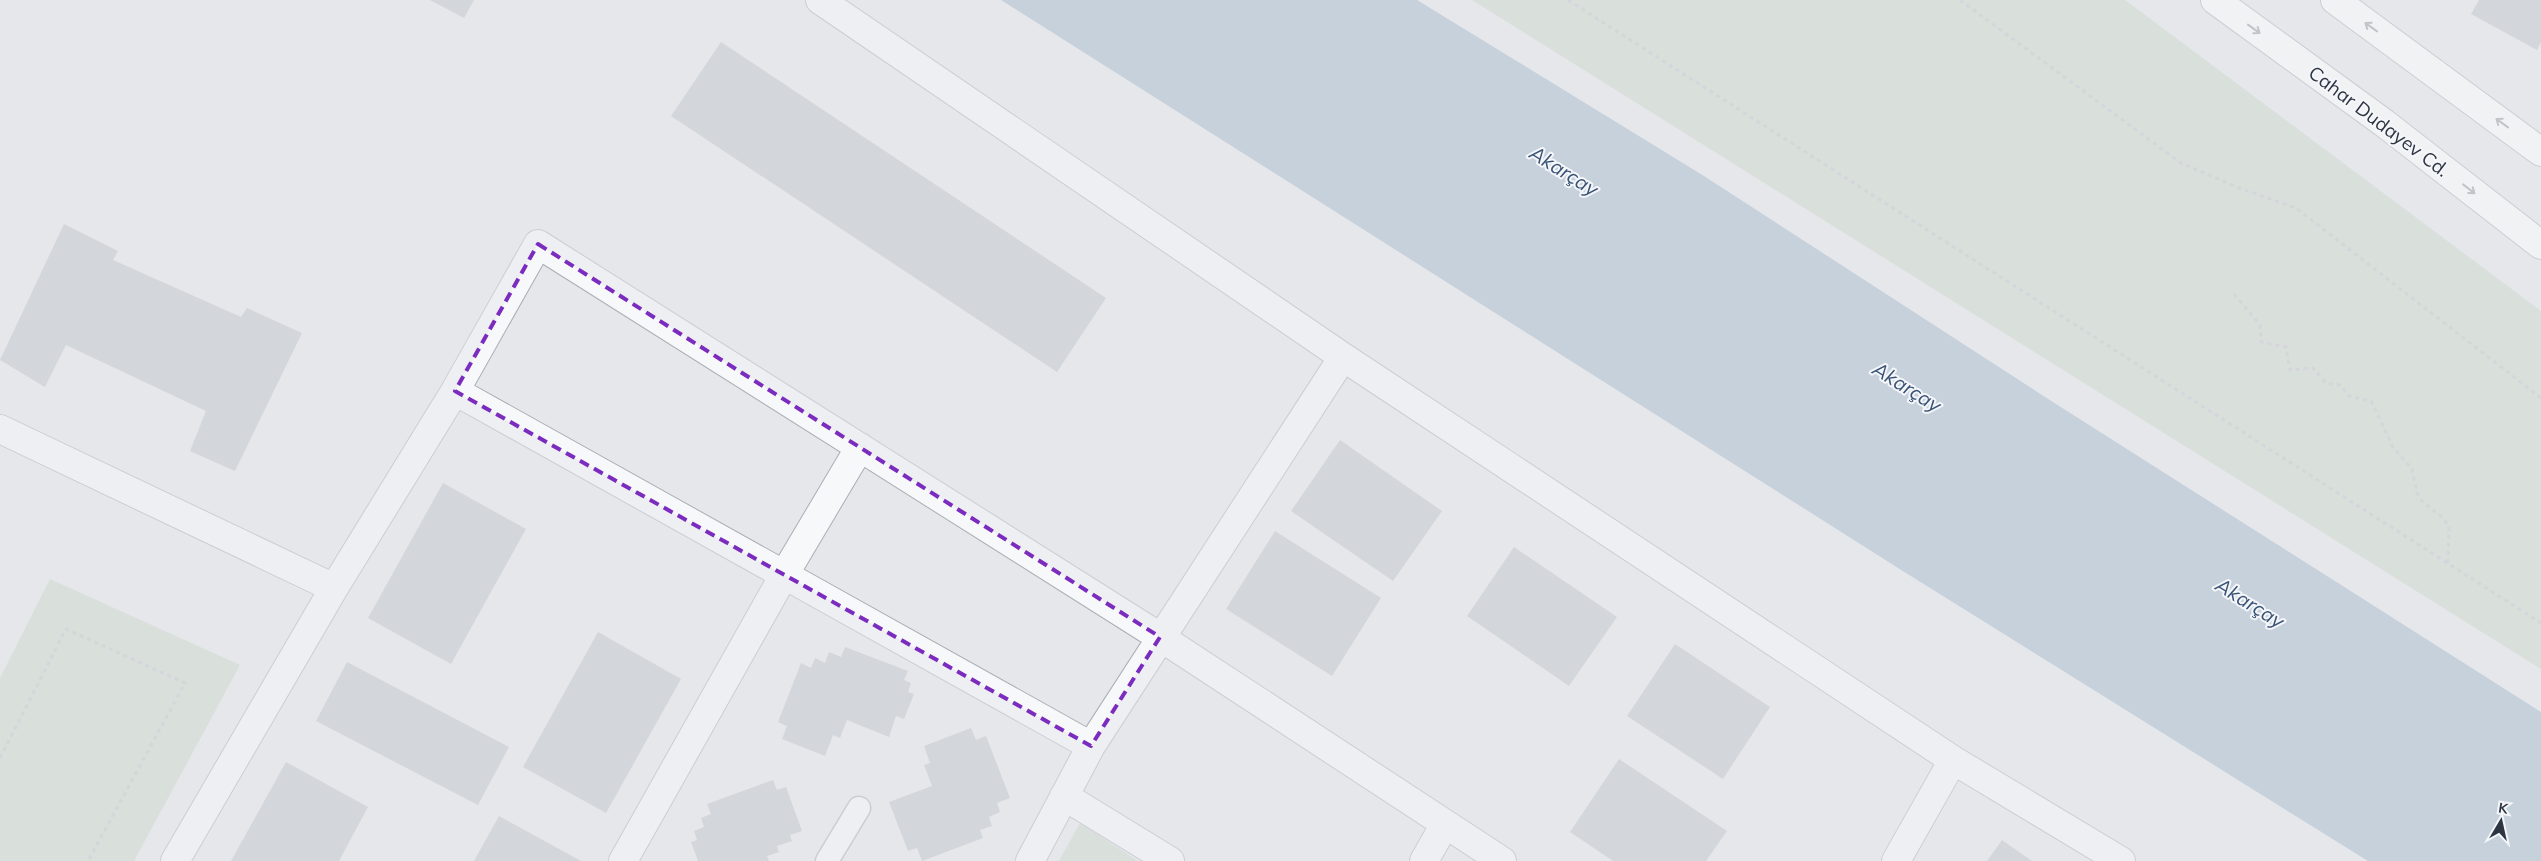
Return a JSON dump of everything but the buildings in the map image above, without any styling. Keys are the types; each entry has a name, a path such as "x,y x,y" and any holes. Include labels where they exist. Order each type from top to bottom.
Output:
{"main road":[{"name":"Cahar Dudayev Cd.","path":"2215,0 2384,122 2541,245"},
{"path":"2335,0 2541,152"}],"street":[{"path":"820,0 1343,357 1953,760 2120,861"},
{"path":"175,861 334,588 455,391 538,244 1160,637 1502,861"},
{"path":"1030,861 1091,746 1343,357"},
{"path":"455,391 1091,746"},
{"path":"0,428 334,588"},
{"path":"623,861 784,575 860,447"},
{"path":"1896,861 1953,760"},
{"path":"1064,796 1170,861"},
{"path":"1424,861 1445,824"}],"lane":[{"path":"827,861 858,808"}],"path":[{"path":"1568,0 2541,623"},
{"path":"1960,0 2181,163 2239,188 2296,208 2541,398"},
{"path":"2234,294 2260,325 2261,342 2286,347 2290,370 2312,368 2326,383 2340,385 2349,396 2371,401 2393,448 2412,469 2417,493 2422,501 2442,517 2449,526 2448,563"},
{"path":"0,758 66,628 185,683 88,861"}],"highlighted area":[{"path":"538,244 1160,637 1091,746 455,391"}],"green space":[{"path":"1472,0 2125,0 2541,311 2541,669"},
{"path":"50,579 240,665 134,861 0,861 0,678"},
{"path":"1080,823 1138,861 1059,861"}],"water":[{"name":"Akarçay","path":"1001,0 1417,0 1704,176 2045,397 2541,712 2541,861 2368,861 1906,573"}]}
